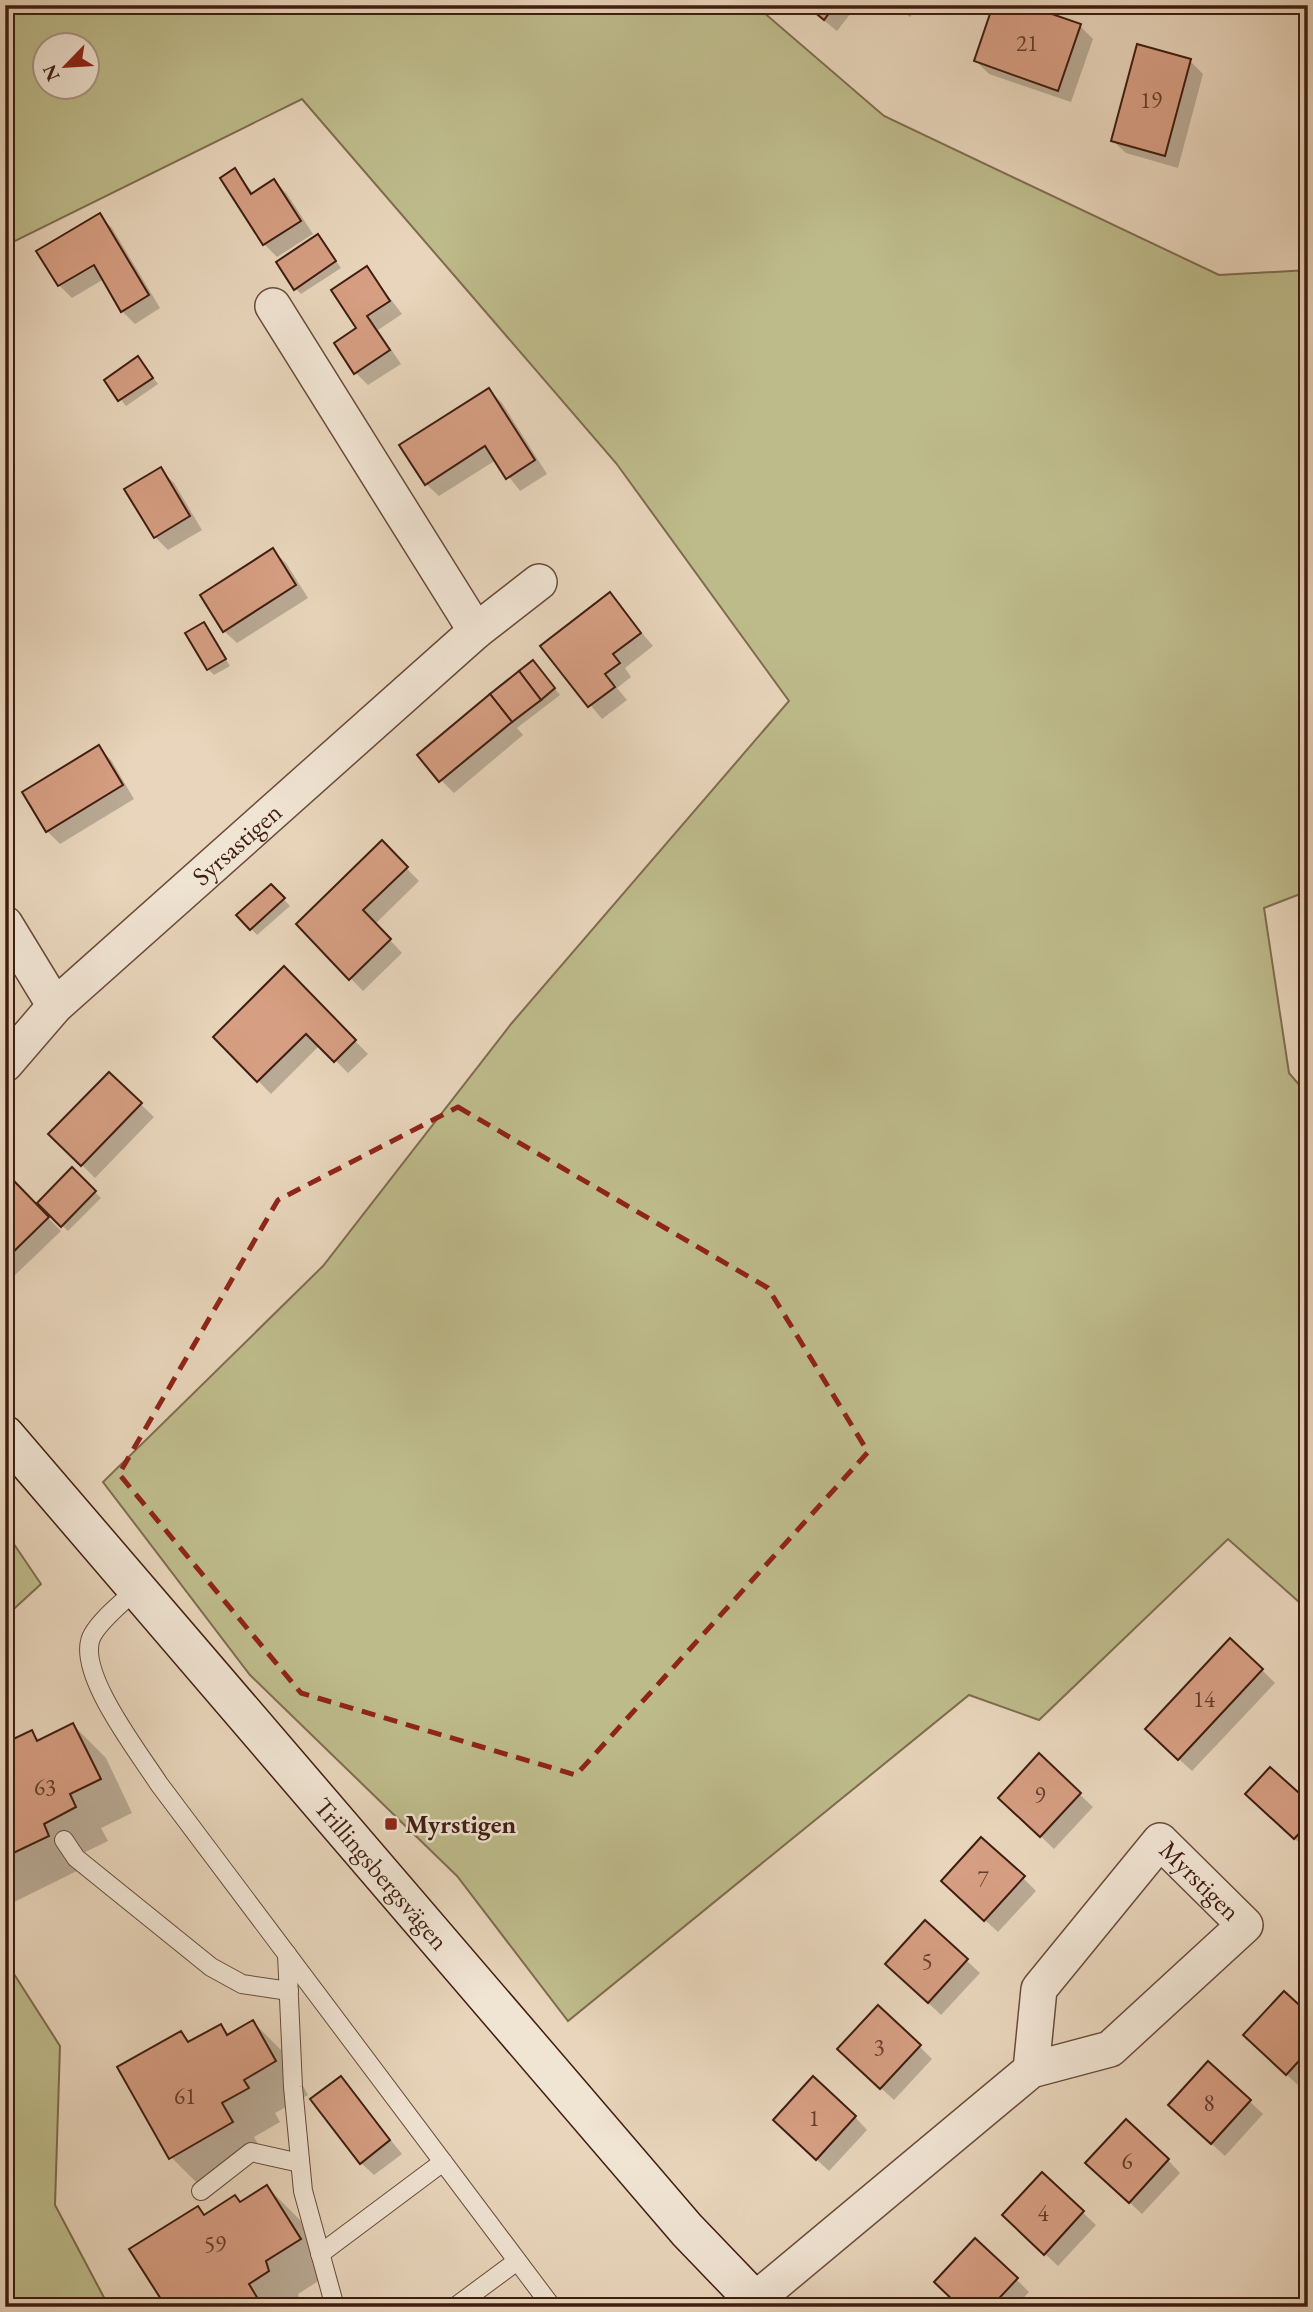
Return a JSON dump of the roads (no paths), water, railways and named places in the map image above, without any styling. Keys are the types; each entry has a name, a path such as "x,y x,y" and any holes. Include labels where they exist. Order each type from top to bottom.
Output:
{"street":[{"path":"273,306 476,631"},
{"name":"Syrsastigen","path":"5,1064 55,1006 476,631 538,582"},
{"path":"5,924 55,1006"},
{"name":"Trillingsbergsvägen","path":"5,1435 678,2220 758,2304"},
{"name":"Myrstigen","path":"758,2304 1031,2070 1110,2049 1245,1925 1160,1841 1039,1989 1031,2070"}],"lane":[{"path":"138,1587 92,1635 88,1658 101,1694 159,1784 552,2307"},
{"path":"64,1840 76,1858 211,1967 242,1984 289,1991"},
{"path":"287,1954 303,2190 335,2307"},
{"path":"201,2191 251,2152 300,2163"},
{"path":"320,2254 443,2162"},
{"path":"455,2307 517,2261"}],"place":[{"name":"Myrstigen","path":"391,1824"}]}
